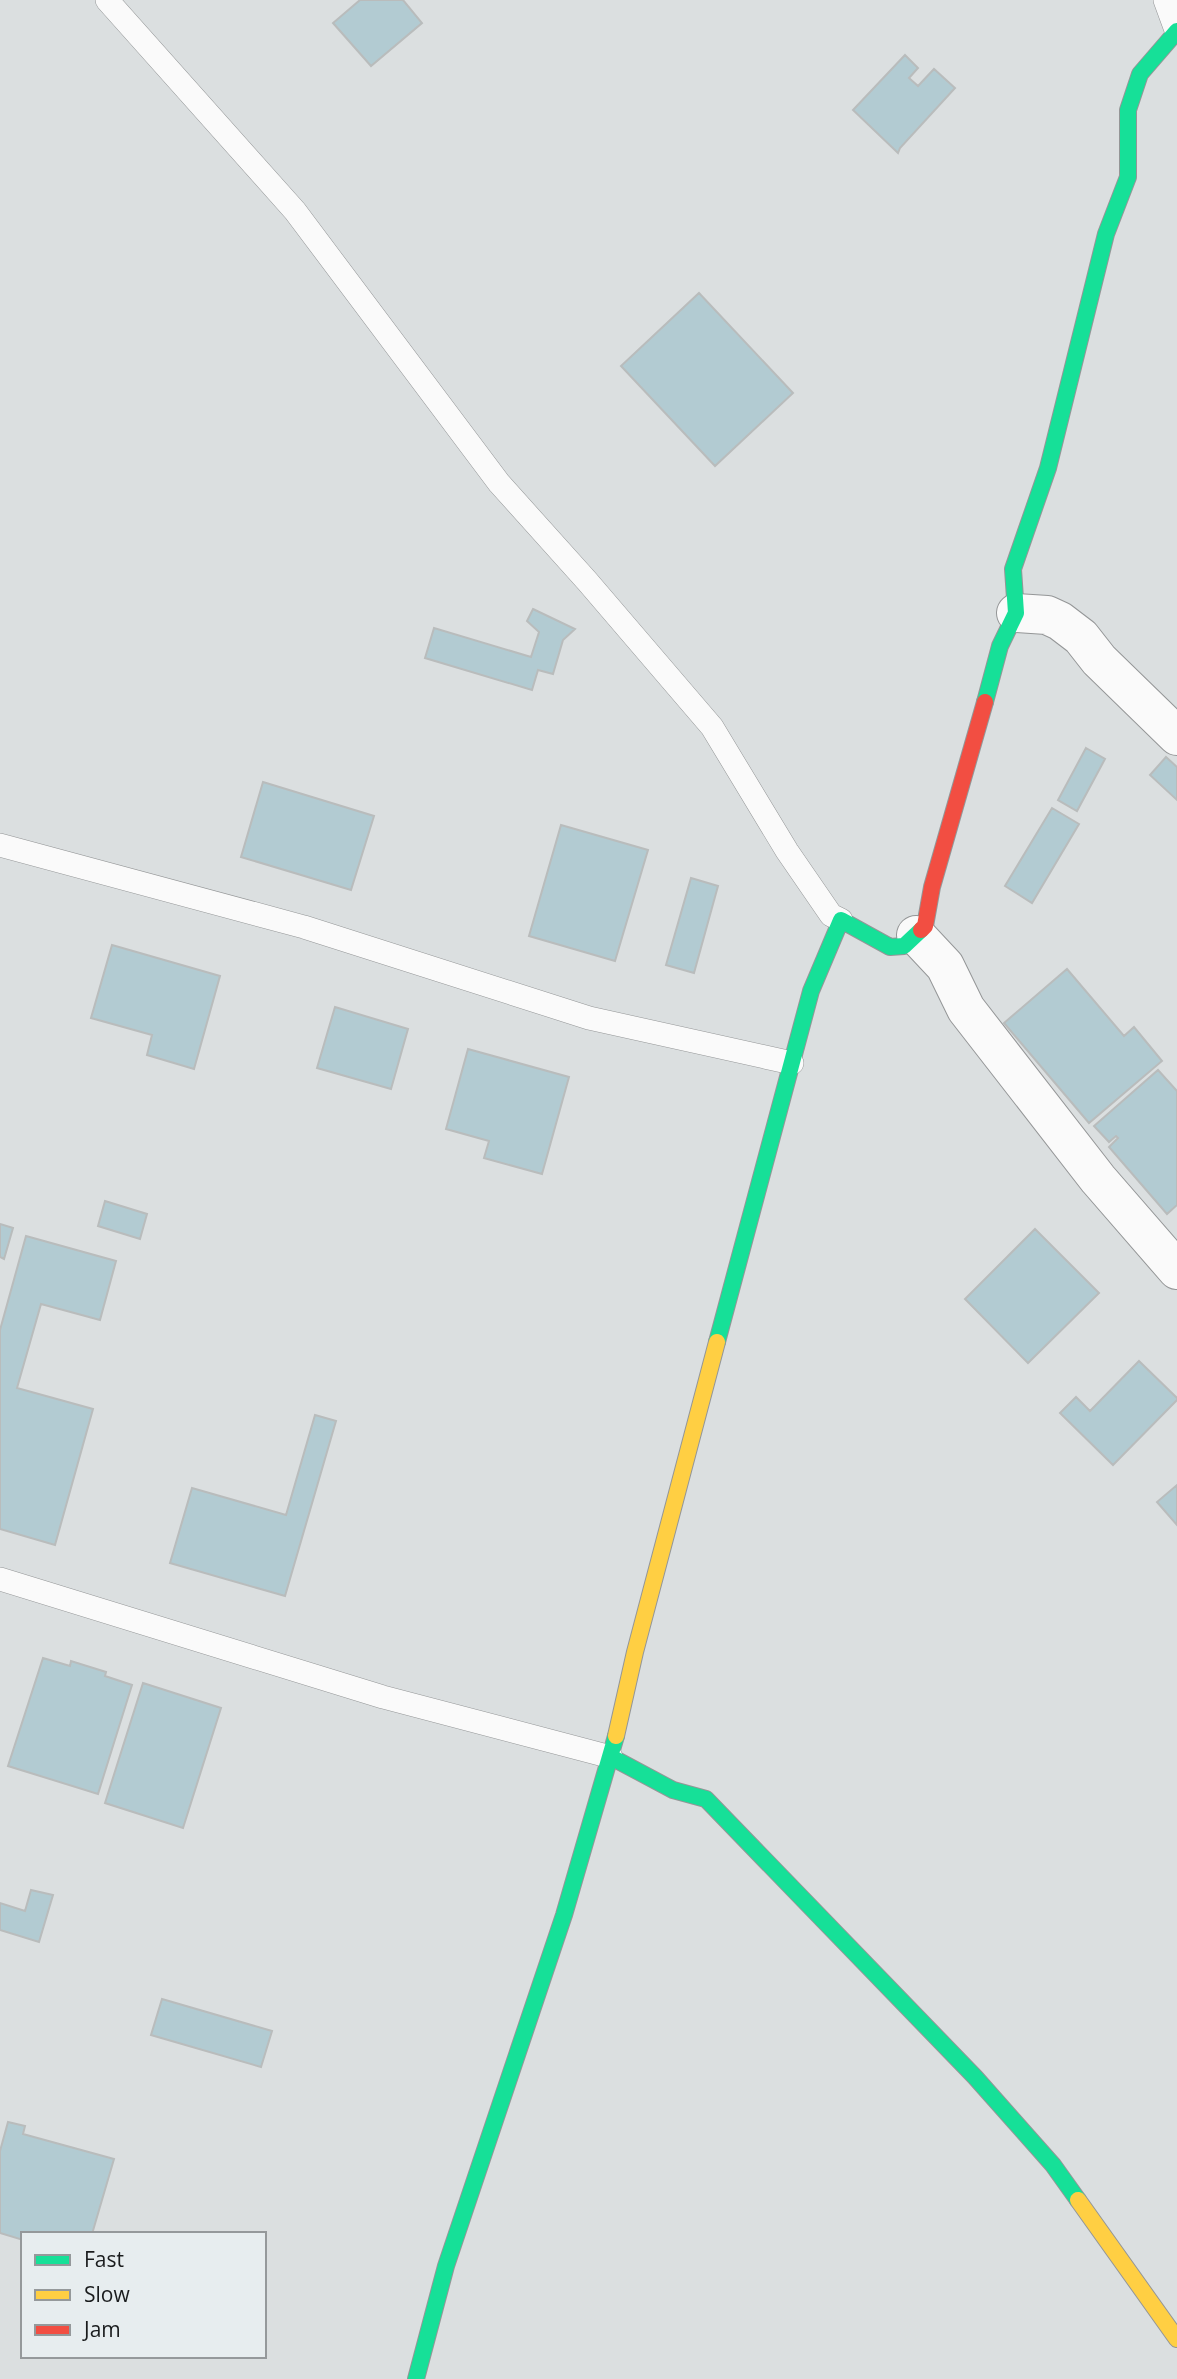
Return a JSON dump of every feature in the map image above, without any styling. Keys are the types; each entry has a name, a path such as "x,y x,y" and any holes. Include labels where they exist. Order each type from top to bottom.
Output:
{"street":[{"path":"416,2379 446,2266 564,1915 611,1757 635,1652 811,991 841,920 890,947 904,946 925,926 932,887 981,723 1000,646 1016,613 1013,569 1048,468 1106,234 1128,177 1128,110 1140,74 1177,31"},
{"path":"1016,613 1047,615 1081,637 1099,660 1177,736"},
{"path":"916,935 945,966 966,1009 1098,1179 1177,1270"},
{"path":"611,1757 673,1790 706,1799 975,2077 1053,2165 1177,2339"}],"lane":[{"path":"107,0 295,211 499,483 712,727 787,851 831,915 841,920"},
{"path":"1165,0 1177,31"},
{"path":"0,845 304,927 589,1018 792,1063"},
{"path":"0,1579 383,1698 611,1757"}],"building":[{"path":"360,0 403,0 422,23 371,66 333,23"},
{"path":"905,55 918,68 909,78 918,86 934,69 955,88 898,153 853,110"},
{"path":"699,293 793,393 715,466 621,366"},
{"path":"533,609 575,629 563,640 553,674 538,670 532,690 425,658 434,628 531,657 539,632 527,621"},
{"path":"1086,748 1105,759 1077,811 1058,800"},
{"path":"1166,757 1177,767 1177,800 1150,775"},
{"path":"263,782 374,816 351,890 241,857"},
{"path":"1052,808 1079,824 1032,903 1005,886"},
{"path":"561,825 648,850 615,961 529,936"},
{"path":"691,878 718,886 694,973 666,965"},
{"path":"112,945 220,976 194,1069 147,1055 152,1035 91,1018"},
{"path":"1067,969 1124,1036 1134,1027 1162,1061 1089,1123 1004,1023"},
{"path":"335,1007 408,1029 391,1089 317,1068"},
{"path":"468,1049 569,1077 542,1174 484,1158 489,1141 446,1129"},
{"path":"1158,1070 1177,1091 1177,1205 1167,1214 1109,1147 1118,1138 1116,1136 1109,1142 1094,1126"},
{"path":"105,1201 147,1214 140,1239 98,1226"},
{"path":"0,1224 13,1228 4,1259 0,1257"},
{"path":"1035,1229 1099,1293 1028,1363 965,1299"},
{"path":"26,1236 116,1261 100,1320 41,1304 17,1388 93,1409 55,1545 0,1529 0,1330"},
{"path":"1139,1361 1177,1400 1113,1465 1060,1413 1076,1397 1090,1411"},
{"path":"315,1415 336,1421 285,1596 170,1563 192,1488 286,1515"},
{"path":"1177,1485 1177,1525 1157,1502"},
{"path":"43,1658 70,1666 71,1661 106,1672 105,1676 132,1685 98,1794 8,1766"},
{"path":"143,1683 221,1708 183,1828 105,1803"},
{"path":"31,1890 53,1895 39,1942 0,1930 0,1903 25,1911"},
{"path":"162,1999 272,2031 261,2067 151,2035"},
{"path":"8,2122 25,2126 23,2134 114,2159 93,2232 21,2232 21,2239 0,2233 0,2151"}],"traffic: fast":[{"path":"985,702 1000,646 1016,613 1013,569 1048,468 1106,234 1128,177 1128,110 1140,74 1177,31"},
{"path":"717,1342 811,991 841,920 890,947 904,946 921,930"},
{"path":"416,2379 446,2266 564,1915 616,1736"},
{"path":"611,1757 673,1790 706,1799 975,2077 1053,2165 1078,2200"}],"traffic: slow":[{"path":"616,1736 635,1652 717,1342"},
{"path":"1078,2200 1177,2339"}],"traffic: jam":[{"path":"921,930 925,926 932,887 985,702"}]}
